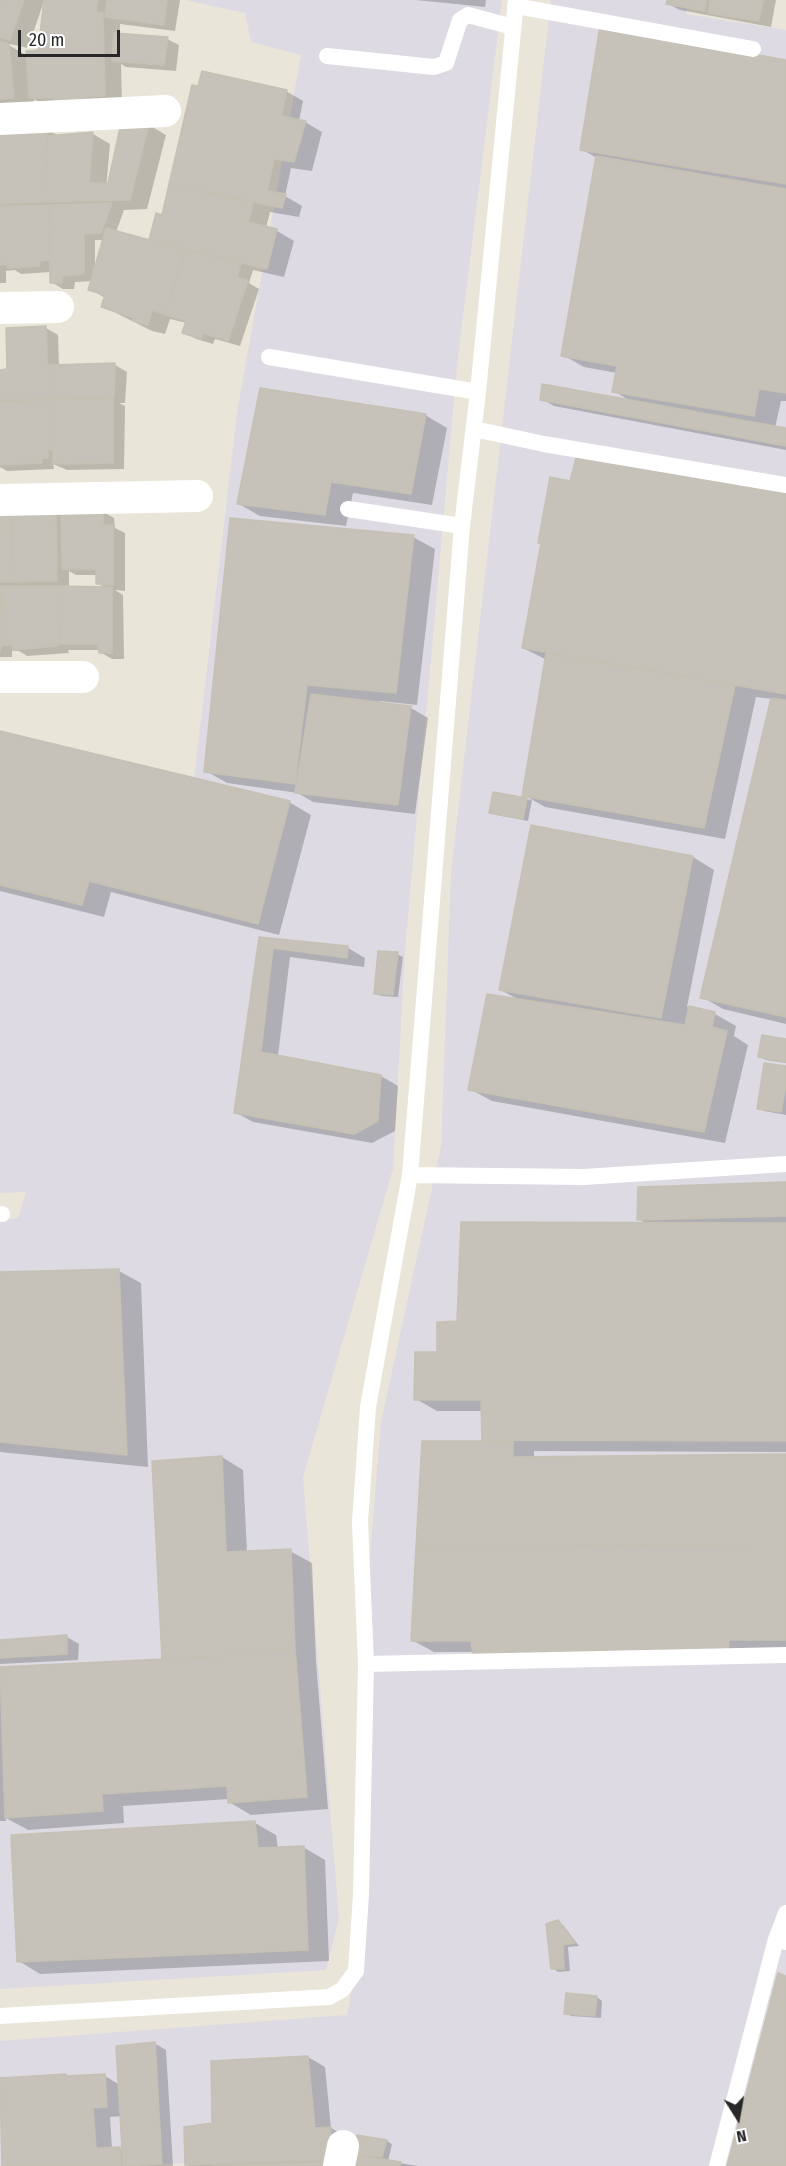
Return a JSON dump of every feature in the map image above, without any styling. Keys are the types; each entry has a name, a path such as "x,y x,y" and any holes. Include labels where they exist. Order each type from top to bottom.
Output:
{"street":[{"path":"0,118 165,111"},
{"path":"0,308 58,307"},
{"path":"0,500 197,496"},
{"path":"0,677 83,677"}],"lane":[{"path":"0,2016 329,1997 342,1990 356,1971 361,1893 366,1664 360,1522 368,1407 410,1175 462,526 478,392 515,3 753,49"},
{"path":"327,56 434,67 446,63 450,57 460,20 464,17 468,15 513,27"},
{"path":"269,357 478,392"},
{"path":"474,429 544,444 786,485"},
{"path":"348,509 462,526"},
{"path":"410,1175 584,1177 786,1164"},
{"path":"366,1664 786,1655"},
{"path":"717,2166 781,1940 786,1913"}],"shaded area":[{"path":"185,0 502,0 457,366 405,951 393,1169 303,1477 339,1918 326,1970 0,1989 0,1220 18,1218 26,1192 0,1193 0,734 194,779 237,413 301,55 251,42 245,13"},
{"path":"551,0 689,0 686,14 786,30 786,2166 352,2166 312,2159 101,2166 0,2166 0,2041 347,2015 367,1899 360,1676 381,1422 441,1147 451,873"}],"building":[{"path":"0,0 24,0 10,40 0,37"},
{"path":"44,0 98,0 96,12 103,13 105,96 87,97 87,104 55,105 54,98 29,98 26,51 38,50"},
{"path":"107,0 167,0 164,25 105,17"},
{"path":"667,0 706,0 705,11 666,4"},
{"path":"710,0 763,0 759,21 708,13"},
{"path":"600,26 786,60 786,184 580,150"},
{"path":"114,33 168,37 164,65 112,61"},
{"path":"0,41 9,44 14,98 0,99"},
{"path":"202,71 287,90 281,116 306,121 294,162 274,159 267,191 286,194 282,208 169,184 192,85 198,86"},
{"path":"121,123 149,123 130,200 48,202 47,136 93,132 89,183 108,183"},
{"path":"47,128 48,202 0,204 0,131"},
{"path":"596,156 786,189 786,393 759,389 754,416 612,392 617,366 561,356"},
{"path":"169,184 253,203 248,222 277,229 267,269 149,240 156,213 162,215"},
{"path":"112,203 101,233 84,234 84,274 63,276 62,283 50,283 49,205"},
{"path":"49,205 49,260 40,261 39,266 8,268 7,264 0,265 0,206"},
{"path":"106,228 186,250 164,314 152,310 148,325 101,307 105,295 88,290"},
{"path":"186,250 241,263 237,277 248,280 228,341 203,333 201,339 182,333 186,321 164,314"},
{"path":"46,326 49,399 0,400 0,370 7,369 6,328"},
{"path":"115,363 114,397 49,399 48,365"},
{"path":"542,384 786,428 786,446 540,400"},
{"path":"260,388 426,414 411,494 331,482 325,515 237,504"},
{"path":"113,398 113,463 53,464 53,400"},
{"path":"53,400 53,450 48,450 48,458 42,458 42,463 0,465 0,402"},
{"path":"577,454 757,489 758,482 786,486 786,694 522,648 550,477 570,481"},
{"path":"12,502 56,507 57,581 11,582"},
{"path":"103,509 103,525 113,525 113,585 96,584 96,569 62,569 61,512"},
{"path":"11,510 11,582 0,582 0,511"},
{"path":"230,518 414,535 396,693 307,685 295,784 204,772"},
{"path":"0,586 2,586 4,645 1,645 0,651"},
{"path":"2,586 58,586 60,644 13,650 13,645 4,645"},
{"path":"58,586 112,587 112,653 99,653 98,644 60,644"},
{"path":"547,652 735,685 546,653"},
{"path":"546,653 735,685 704,828 522,796"},
{"path":"311,694 411,706 398,805 295,793"},
{"path":"771,698 786,700 786,1017 700,998"},
{"path":"0,731 290,801 258,924 89,881 82,905 0,885"},
{"path":"493,792 527,798 523,819 489,813"},
{"path":"531,825 693,856 661,1018 499,990"},
{"path":"259,937 348,946 347,958 273,948 261,1052 381,1075 378,1121 354,1134 234,1113"},
{"path":"378,951 398,952 393,995 374,994"},
{"path":"487,994 685,1025 689,1006 715,1012 712,1027 727,1031 704,1132 468,1090"},
{"path":"762,1035 786,1039 786,1062 758,1057"},
{"path":"764,1063 786,1066 786,1085 781,1112 757,1109"},
{"path":"786,1182 786,1216 637,1220 638,1187"},
{"path":"461,1222 786,1223 786,1441 482,1440 481,1400 414,1400 415,1352 437,1352 437,1322 457,1321"},
{"path":"119,1269 127,1455 0,1442 0,1272"},
{"path":"422,1441 513,1441 513,1457 786,1454 786,1544 416,1547"},
{"path":"222,1456 226,1552 291,1549 295,1648 246,1651 246,1655 162,1659 152,1461"},
{"path":"786,1544 786,1640 729,1640 728,1652 473,1655 471,1641 411,1641 416,1547"},
{"path":"67,1635 67,1654 0,1658 0,1640"},
{"path":"295,1648 307,1797 228,1803 227,1786 102,1794 103,1811 5,1818 0,1667 246,1655 246,1651"},
{"path":"255,1821 258,1848 304,1846 308,1950 17,1962 11,1835"},
{"path":"558,1920 575,1943 563,1945 564,1969 551,1969 546,1924"},
{"path":"778,1973 786,1976 786,2166 727,2166"},
{"path":"566,1993 597,1996 595,2016 564,2014"},
{"path":"155,2042 162,2164 123,2166 116,2046"},
{"path":"308,2056 315,2128 331,2127 331,2160 185,2165 184,2127 212,2123 211,2061"},
{"path":"66,2074 66,2076 105,2074 107,2107 93,2108 96,2148 120,2147 121,2166 2,2166 0,2078"},
{"path":"357,2135 387,2140 382,2157 353,2153"},
{"path":"344,2153 401,2162 400,2166 342,2166"},
{"path":"334,2162 333,2166 213,2166"}]}
